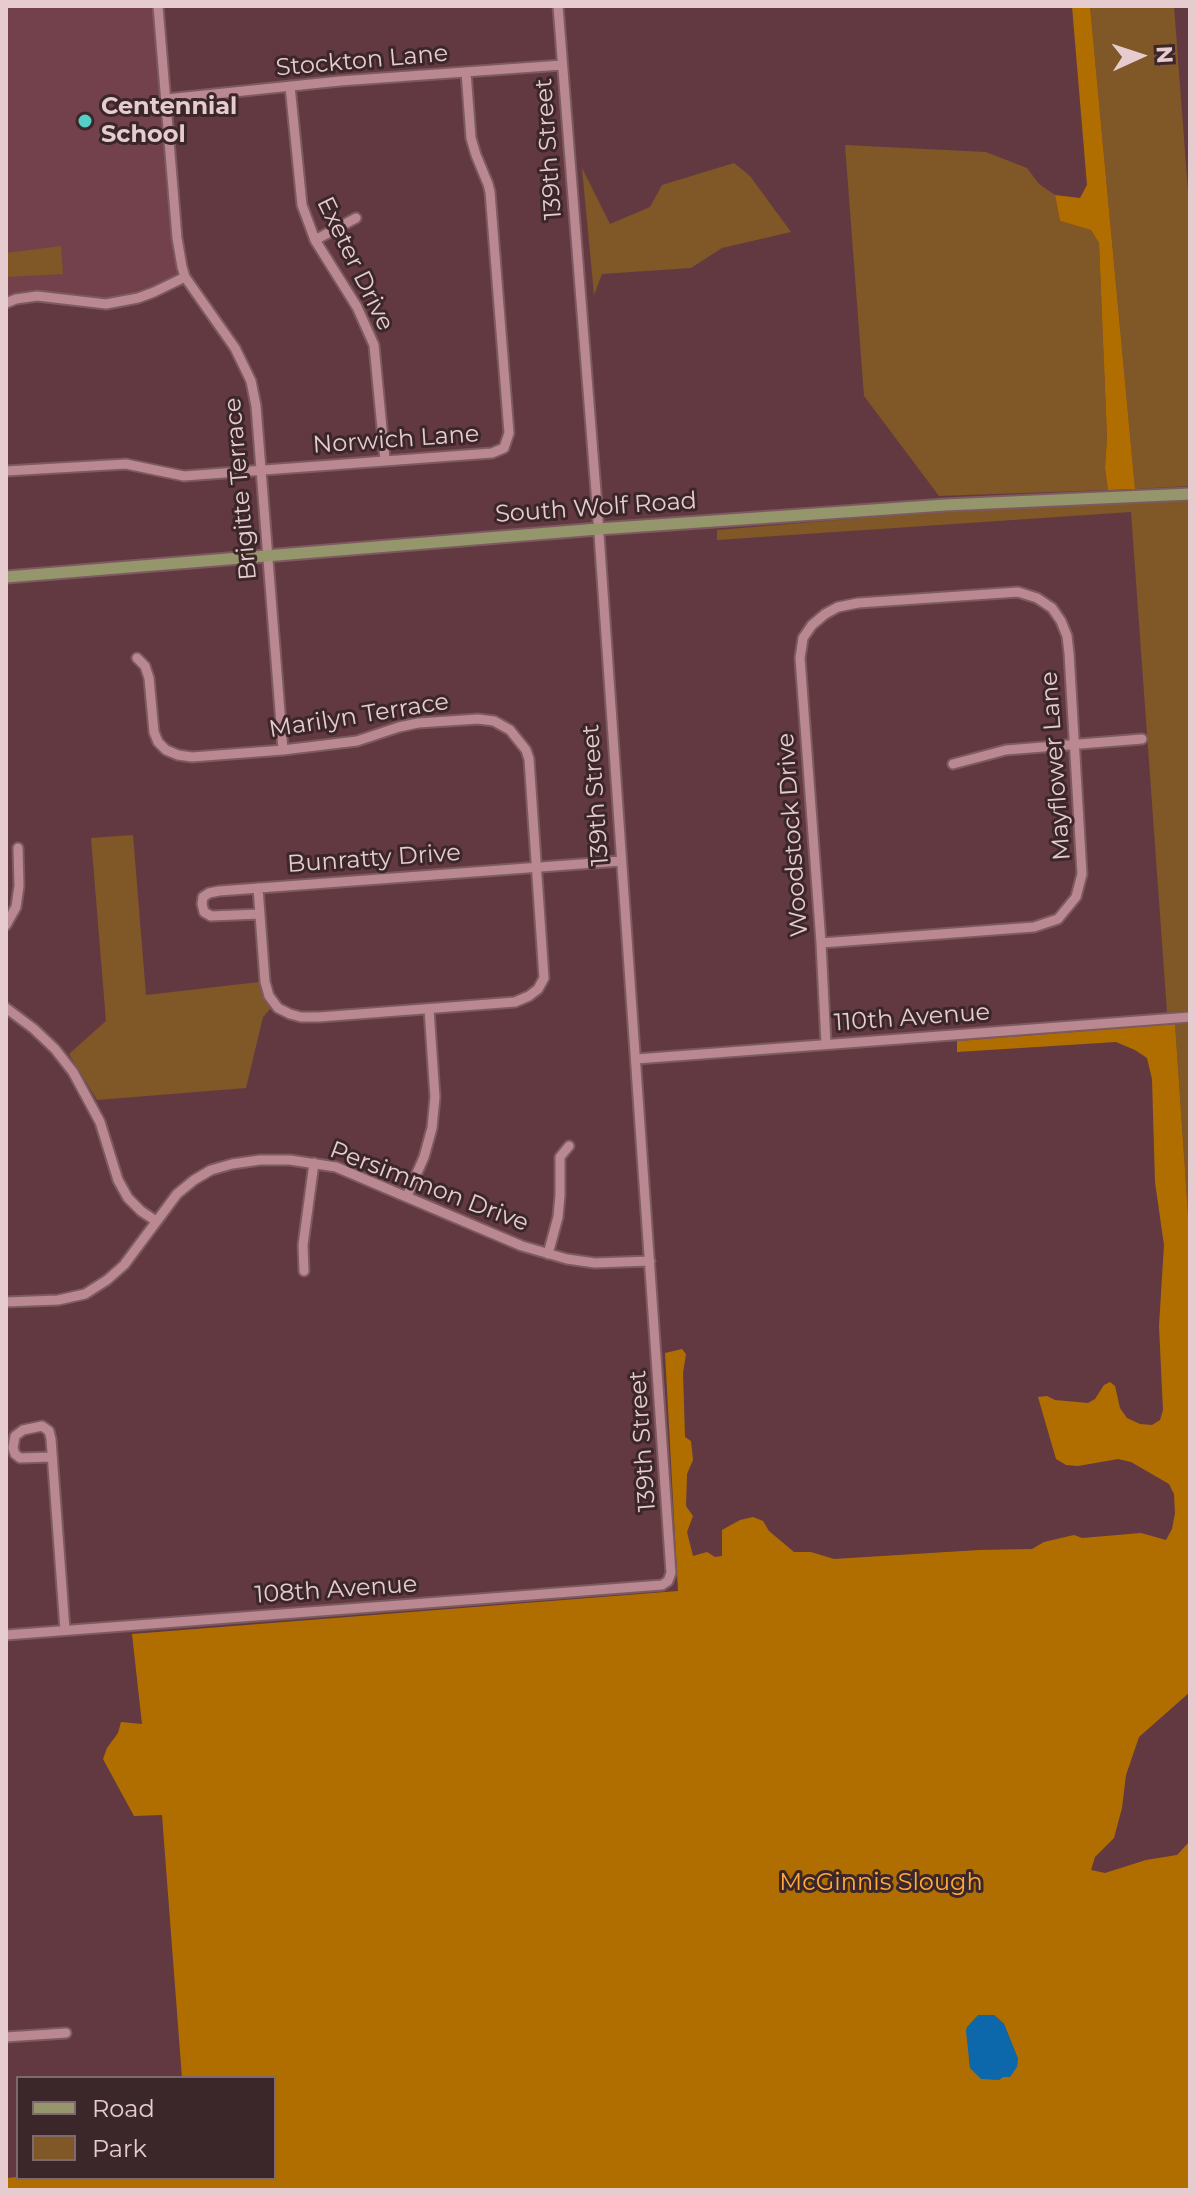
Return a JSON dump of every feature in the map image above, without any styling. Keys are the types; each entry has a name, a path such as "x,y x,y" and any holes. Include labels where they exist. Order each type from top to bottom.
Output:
{"main road":[{"name":"South Wolf Road","path":"6,577 598,529 975,504 1190,494"}],"street":[{"name":"Brigitte Terrace","path":"158,6 177,238 185,277 235,348 251,381 256,406 283,750"},
{"name":"139th Street","path":"558,6 636,1059 671,1564 668,1581"},
{"name":"Stockton Lane","path":"166,99 562,65"},
{"name":"Norwich Lane","path":"6,471 126,464 184,476 492,453 504,448 509,433 490,192 471,138 466,72"},
{"name":"Exeter Drive","path":"290,86 302,205 315,240 357,307 374,345 385,460"},
{"path":"315,240 356,218"},
{"path":"6,303 37,296 106,304 138,298 185,277"},
{"name":"Mayflower Lane","path":"812,625 838,607 858,603 1018,592 1037,598 1052,608 1067,636 1082,874 1076,897 1058,919 1034,927 821,943"},
{"name":"Woodstock Drive","path":"812,625 803,638 800,658 826,1044"},
{"name":"Marilyn Terrace","path":"137,658 145,666 149,678 154,732 158,742 178,755 192,757 283,750 357,741 418,723 478,719 494,721 517,737 526,750 544,978 538,989 529,996 515,1002 301,1017 278,1008 269,996 265,982 258,888"},
{"path":"953,764 1006,750 1142,739"},
{"path":"6,925 16,907 18,848"},
{"name":"Bunratty Drive","path":"260,914 211,916 204,912 203,897 209,893 258,888 621,861"},
{"path":"6,1008 55,1049 73,1072 100,1122 123,1189 141,1211 156,1221"},
{"path":"407,1196 424,1157 432,1128 435,1097 429,1009"},
{"name":"110th Avenue","path":"636,1059 1190,1017"},
{"path":"548,1254 558,1217 560,1157 569,1146"},
{"name":"Persimmon Drive","path":"6,1302 58,1300 85,1294 124,1265 177,1194 211,1170 260,1160 290,1160 336,1167 522,1246 567,1259 595,1263 650,1261"},
{"path":"304,1271 303,1245 314,1163"},
{"path":"52,1457 20,1458 13,1448 15,1436 35,1426 46,1427 51,1439 65,1630"},
{"name":"108th Avenue","path":"6,1635 662,1585 668,1581"},
{"path":"6,2037 66,2033"}],"shaded area":[{"name":"Centennial School","path":"6,6 155,6 182,276 154,290 106,302 36,294 6,301"}],"green space":[{"path":"1072,6 1090,6 1135,489 1108,490 1099,243 1091,230 1060,221 1055,195 1080,198 1087,185"},
{"path":"1090,6 1174,6 1190,218 1190,486 1135,489"},
{"path":"845,145 986,152 1027,168 1039,184 1055,195 1060,221 1091,230 1099,243 1108,490 939,496 864,396"},
{"path":"734,163 750,176 791,232 722,248 691,268 602,274 594,295 582,168 610,224 650,207 662,185"},
{"path":"61,246 63,274 6,277 6,253"},
{"path":"1190,501 1190,1011 1167,1012 1131,512 717,540 717,530 909,514"},
{"path":"133,835 146,995 259,982 271,1008 263,1017 246,1088 97,1100 69,1054 106,1021 91,838"},
{"path":"1190,1023 1190,1243 1175,1024"},
{"name":"McGinnis Slough","path":"1175,1024 1190,1243 1190,1692 1139,1737 1126,1775 1114,1838 1095,1857 1091,1870 1105,1873 1146,1860 1177,1855 1190,1841 1190,2190 6,2190 6,2178 16,2177 16,2180 276,2180 276,2076 182,2076 162,1815 134,1816 103,1759 121,1722 142,1724 132,1634 678,1591 665,1353 682,1349 686,1354 683,1373 685,1437 691,1441 693,1460 687,1474 686,1506 693,1516 687,1532 693,1556 707,1552 715,1557 722,1556 722,1530 753,1517 763,1521 769,1531 794,1552 811,1552 834,1559 1032,1549 1044,1542 1074,1535 1082,1538 1141,1533 1166,1540 1175,1513 1174,1494 1169,1484 1131,1462 1118,1459 1078,1466 1066,1465 1056,1459 1038,1397 1088,1403 1110,1382 1115,1386 1120,1408 1127,1418 1152,1425 1160,1420 1163,1410 1159,1326 1164,1245 1155,1182 1152,1079 1147,1058 1116,1042 957,1052 957,1041","holes":["994,2015 1004,2024 1018,2059 970,2068 967,2027"]}],"water":[{"path":"978,2015 994,2015 1004,2024 1018,2059 1010,2077 981,2079 970,2068 966,2031"}],"place":[{"name":"Centennial School","path":"85,121"}]}
